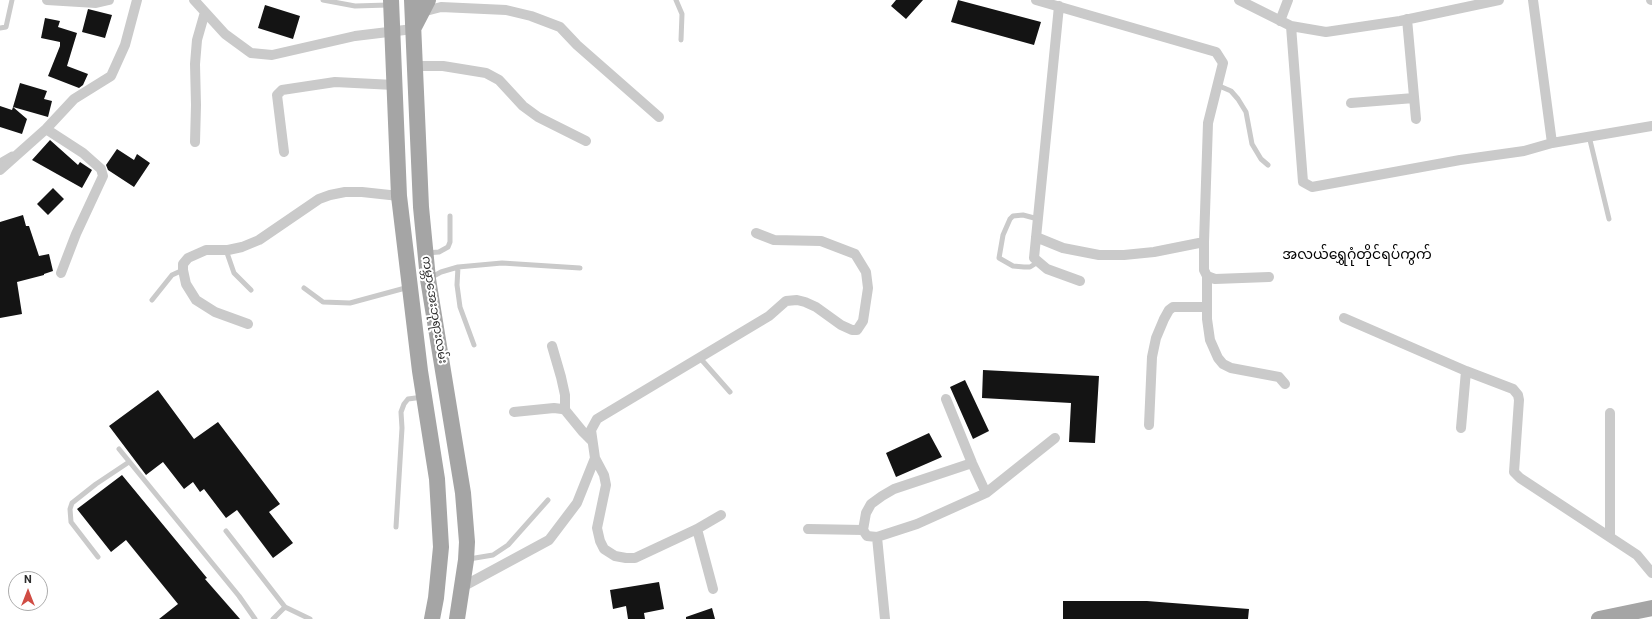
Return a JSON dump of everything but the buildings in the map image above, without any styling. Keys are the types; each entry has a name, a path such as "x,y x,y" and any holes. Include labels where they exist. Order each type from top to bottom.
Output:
{"main road":[{"name":"ကမ္ဘာအေးဘုရားလမ်း","path":"391,3 399,196 420,371 437,480 441,547 436,598 432,619"},
{"name":"ကမ္ဘာအေးဘုရားလမ်း","path":"421,4 413,29 425,253 463,493 467,542 466,560 457,619"},
{"path":"420,371 444,369"},
{"path":"437,480 463,493"},
{"path":"1599,619 1652,608"}],"street":[{"path":"47,0 96,3 109,0"},
{"path":"0,170 46,129 74,99 111,76 125,44 137,0"},
{"path":"194,0 225,34 251,52 272,55 355,36 413,29"},
{"path":"1036,0 1216,52 1223,63 1208,124 1204,242 1204,270 1207,276 1207,319 1210,340 1218,358 1223,364 1231,368 1279,377 1285,384"},
{"path":"1239,0 1291,26 1326,32 1407,19 1461,4 1499,0"},
{"path":"1280,21 1288,0"},
{"path":"1533,0 1552,143"},
{"path":"421,4 441,7 506,10 531,16 560,27 659,117"},
{"path":"1059,6 1034,258 1047,269 1080,281"},
{"path":"195,142 195,64 197,40 205,12"},
{"path":"1407,19 1416,118"},
{"path":"1291,26 1303,182 1312,187 1460,160 1524,151 1552,143 1652,126"},
{"path":"414,66 443,66 486,73 499,80 523,106 538,117 586,141"},
{"path":"284,152 277,95 282,90 335,82 394,85"},
{"path":"1350,103 1414,98"},
{"path":"46,129 83,153 101,169 103,176 76,234 61,273"},
{"path":"248,324 215,312 196,300 186,284 183,270 183,264 188,258 197,252 206,250 226,250 242,247 259,240 319,199 330,195 345,192 362,192 399,196"},
{"path":"721,515 697,529 635,558 615,556 604,549 597,528 606,485 604,474 595,458 591,430 597,419 769,316 786,302 797,300 805,302 852,330 858,330 863,322 868,288 866,272 862,263 855,254 821,242 774,240 756,233"},
{"path":"1036,237 1064,248 1099,255 1124,256 1154,252 1204,242"},
{"path":"1207,276 1215,279 1269,277"},
{"path":"1148,425 1152,357 1156,338 1164,319 1172,307 1207,308"},
{"path":"1344,318 1466,371 1513,388 1518,395 1519,400 1514,472 1520,478 1637,555 1652,573"},
{"path":"552,346 565,395 565,410 592,441"},
{"path":"1461,428 1466,371"},
{"path":"946,399 986,494"},
{"path":"514,412 554,408 565,410"},
{"path":"1610,413 1610,537"},
{"path":"972,463 894,489 882,496 871,504 866,513 863,530 867,536 877,537 917,524 986,494 1055,438"},
{"path":"462,587 549,540 577,503 595,458"},
{"path":"697,529 713,589"},
{"path":"808,529 863,530"},
{"path":"877,537 885,619"}],"lane":[{"path":"0,28 6,27 12,0"},
{"path":"323,0 355,6 391,3"},
{"path":"676,0 682,14 682,40"},
{"path":"1217,85 1231,91 1238,99 1246,112 1252,144 1261,159 1268,165"},
{"path":"1589,136 1609,219"},
{"path":"0,161 29,145"},
{"path":"1038,219 1023,215 1013,216 1010,219 1003,236 998,258 1013,266 1030,267 1038,262"},
{"path":"425,253 439,252 448,247 450,242 450,216"},
{"path":"226,250 234,273 251,290"},
{"path":"428,279 441,272 458,267 502,263 580,268"},
{"path":"458,267 457,285 460,307 474,345"},
{"path":"152,300 172,275 183,270"},
{"path":"304,288 323,302 350,302 410,287"},
{"path":"700,358 730,392"},
{"path":"396,527 402,428 401,412 408,399 424,397"},
{"path":"119,449 239,596 255,619"},
{"path":"98,557 71,522 70,508 72,503 96,484 129,462"},
{"path":"466,560 493,554 508,545 548,500"},
{"path":"226,531 285,606 310,619"},
{"path":"273,619 285,606"}],"district":[{"name":"အလယ်ရွှေဂုံတိုင်ရပ်ကွက်","path":"1357,255"}]}
